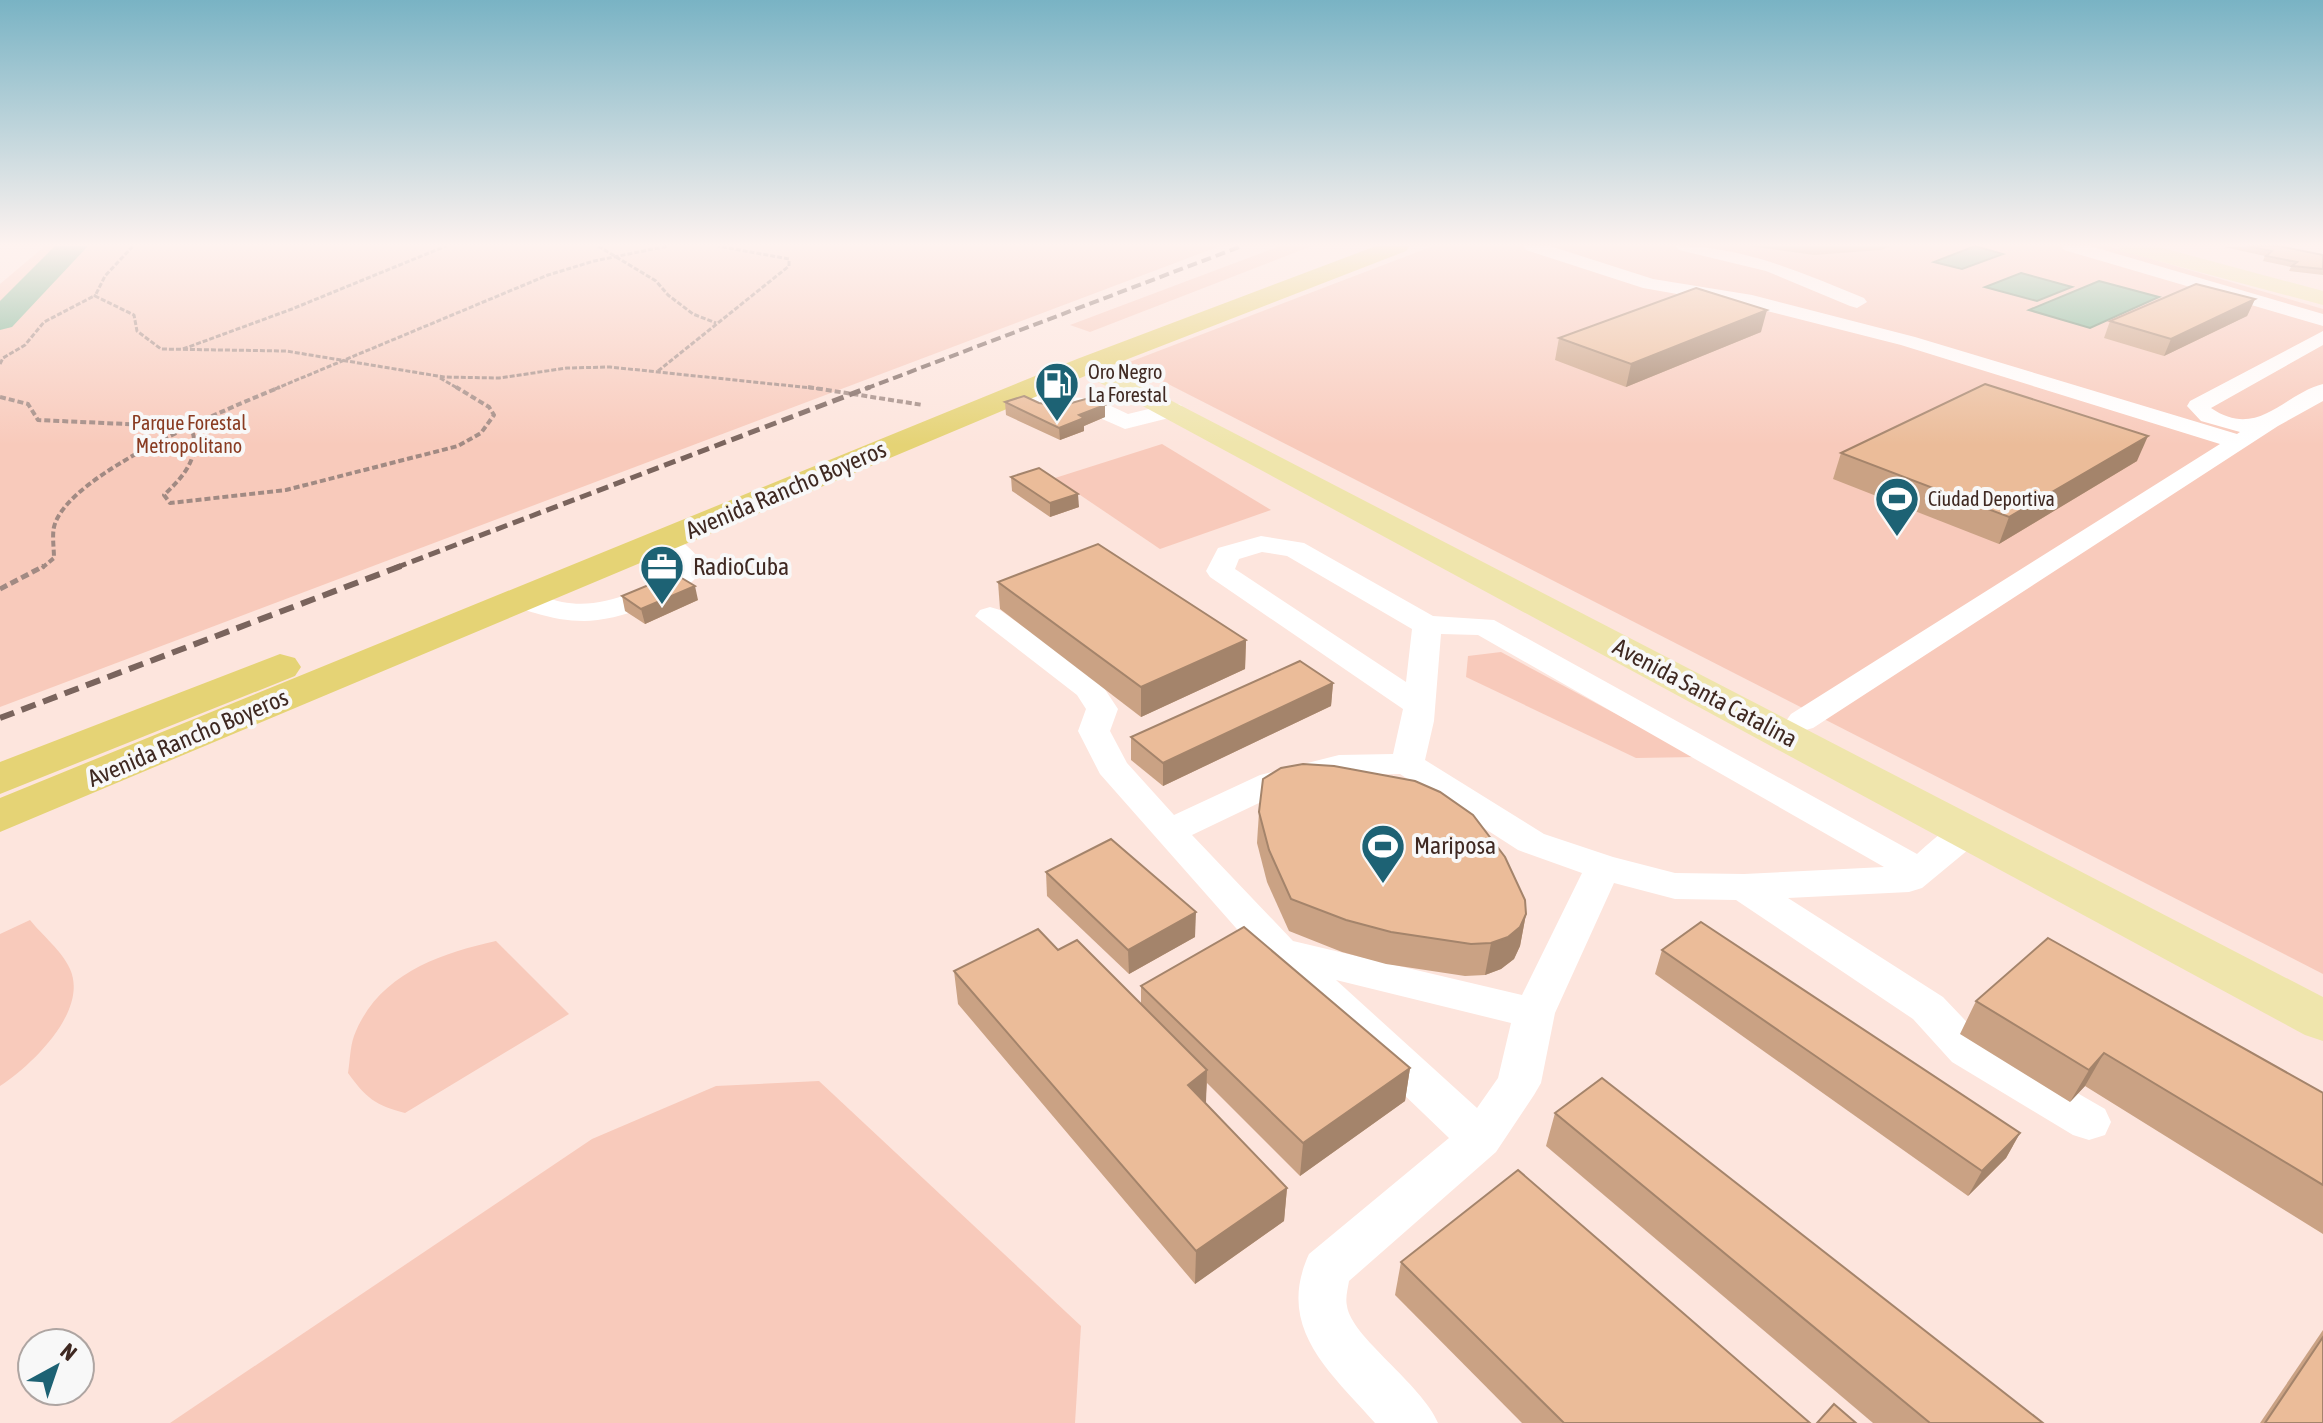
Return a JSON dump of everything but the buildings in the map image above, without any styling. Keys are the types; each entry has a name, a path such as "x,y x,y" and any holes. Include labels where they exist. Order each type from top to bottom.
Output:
{"highway":[{"name":"Avenida Rancho Boyeros","path":"0,816 664,540 1006,386 1106,354 1197,312"},
{"name":"Avenida Rancho Boyeros","path":"0,779 928,406 1006,386 1106,354 1218,312"}],"main road":[{"name":"Avenida Santa Catalina","path":"1106,354 1173,410 2323,1021"},
{"name":"Avenida Santa Catalina","path":"1106,354 2323,993"}],"lane":[{"path":"1796,312 1908,341 2239,442"},
{"path":"1866,312 1874,322 1908,341"},
{"path":"2297,312 2323,320"},
{"path":"2268,424 2252,427 2230,424 2210,417 2198,406 2323,337"},
{"path":"1006,386 1056,403 1088,404 1125,422 1173,410"},
{"path":"1802,721 2323,391"},
{"path":"1420,706 1220,571 1228,554 1261,544 1294,549 1427,625 1484,626 1919,871"},
{"path":"990,616 1089,689 1102,709 1094,731 1112,767 1280,952 1480,1139"},
{"path":"1407,764 1420,706 1427,625"},
{"path":"1169,832 1272,783 1339,765 1407,764 1531,842 1603,867 1675,886 1744,887 1909,879 1967,832"},
{"path":"1411,1423 1334,1339 1321,1305 1326,1270 1480,1139 1519,1083 1534,1013 1603,867"},
{"path":"1744,887 1928,1008 1967,1050 2089,1122"},
{"path":"1280,952 1534,1013"}],"path":[{"path":"0,364 3,358 25,345 44,322 62,312"},
{"path":"126,312 134,315 137,331 161,349 177,351 286,351 436,375 499,378 567,368 610,367 806,387 928,406"},
{"path":"177,351 283,312"},
{"path":"0,589 39,570 54,558 54,527 65,507 135,454 457,312"},
{"path":"691,312 717,323"},
{"path":"657,372 730,312"},
{"path":"191,427 196,437 194,457 180,480 164,495 170,503 282,492 414,459 472,440 487,429 494,415 489,407 436,375"},
{"path":"0,397 28,404 38,420 191,427"}],"green space":[{"name":"Parque Forestal Metropolitano","path":"0,312 1044,312 0,707"},
{"path":"1103,312 1141,312 1090,332 1070,325"},
{"name":"Ciudad Deportiva","path":"1259,312 2323,312 2323,974 1127,363"},
{"path":"1162,444 1271,510 1160,549 1055,478"},
{"path":"1501,652 1696,757 1636,758 1466,677 1468,656"},
{"path":"30,920 70,969 74,985 71,1002 54,1036 27,1065 0,1086 0,934"},
{"path":"496,941 569,1014 405,1113 386,1107 366,1095 348,1073 350,1054 364,1015 378,997 412,970 453,953"},
{"path":"819,1081 1081,1326 1075,1423 170,1423 592,1139 716,1086"}],"shaded area":[{"path":"2037,312 2125,312 2090,328"}],"waterway":[{"path":"0,320 7,312"}],"railway":[{"path":"865,389 1067,312"},
{"path":"395,568 870,387"},
{"path":"0,718 401,566"}],"place":[{"name":"Oro Negro La Forestal","path":"1057,423"},
{"name":"Ciudad Deportiva","path":"1897,538"},
{"name":"RadioCuba","path":"662,606"},
{"name":"Mariposa","path":"1383,885"}]}
